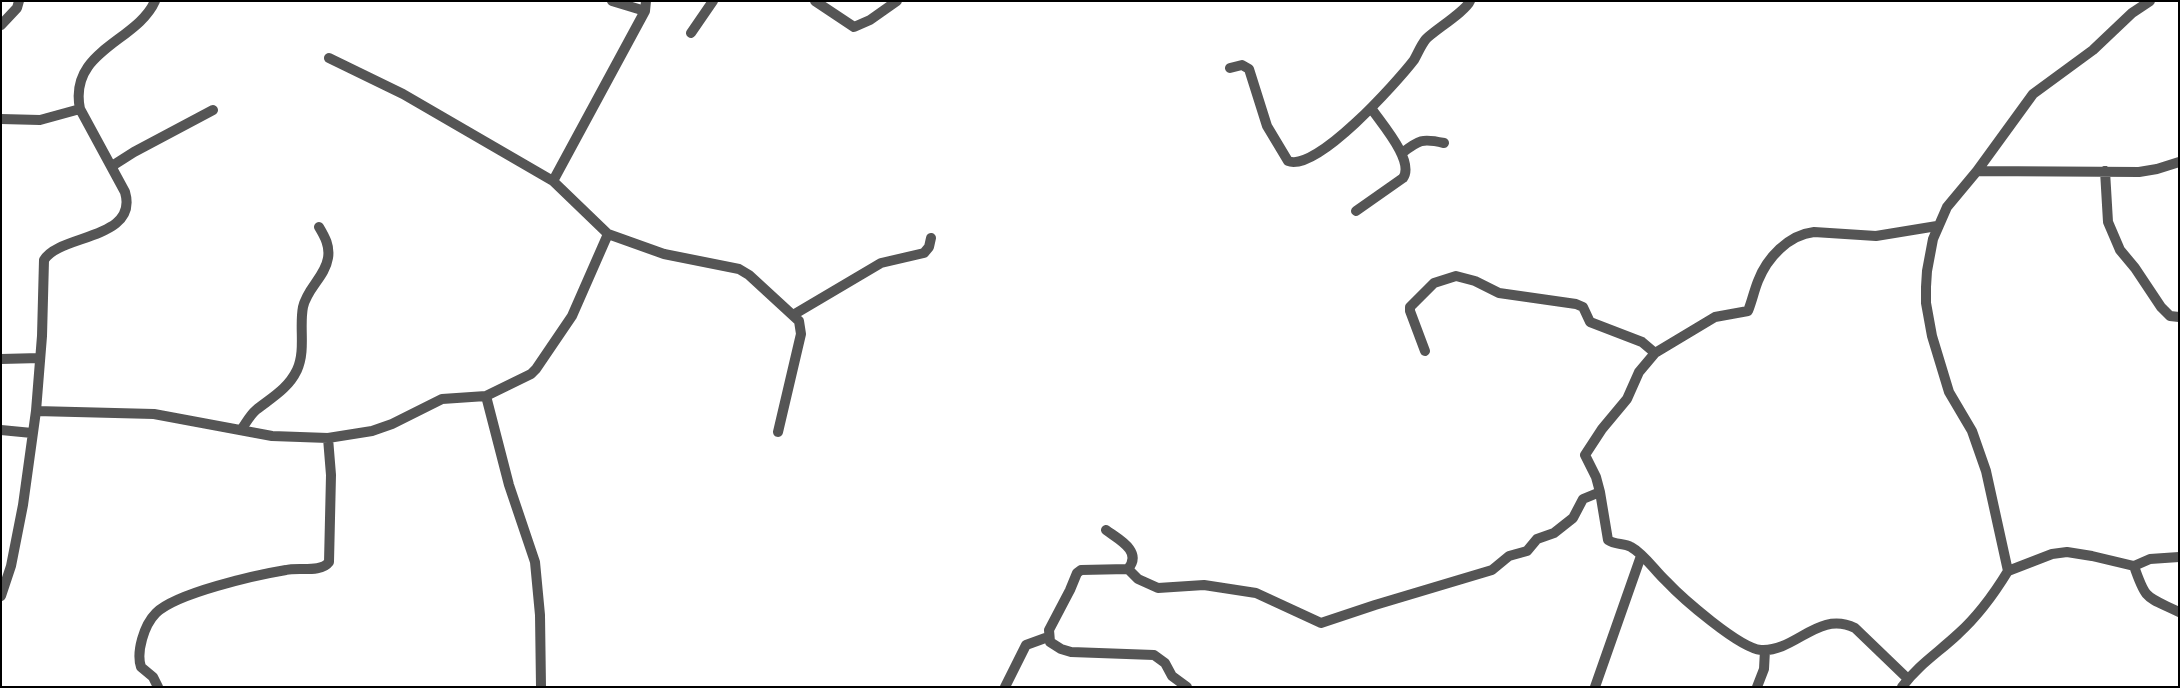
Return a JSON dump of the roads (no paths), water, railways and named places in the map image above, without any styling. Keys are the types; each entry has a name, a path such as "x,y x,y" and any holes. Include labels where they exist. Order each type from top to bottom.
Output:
{"street":[{"path":"1,25 17,8 19,1"},
{"path":"1,596 11,566 23,505 36,411 44,260 51,251 108,228 118,221 125,211 126,198 112,166 80,108 77,96 80,84 94,60 106,47 148,14 155,1"},
{"path":"553,181 645,6 612,1"},
{"path":"691,33 713,1"},
{"path":"815,1 854,27 870,20 897,1"},
{"path":"1230,68 1242,65 1249,69 1267,126 1284,156 1292,163 1300,162 1324,148 1360,120 1414,59 1425,41 1470,1"},
{"path":"2008,571 1986,471 1972,431 1949,392 1932,336 1926,303 1926,288 1927,271 1937,226 1947,207 1977,171 2033,94 2093,50 2132,13 2150,1"},
{"path":"329,58 403,94 553,181 608,234 668,255 739,269 799,321 801,334 778,432"},
{"path":"1,119 40,120 80,108"},
{"path":"1356,211 1404,178 1406,174 1406,163 1402,153 1371,108"},
{"path":"112,166 134,152 213,110"},
{"path":"1402,153 1418,141 1425,139 1444,143"},
{"path":"1977,171 2146,171 2179,162"},
{"path":"2105,171 2108,222 2120,250 2135,268 2161,307 2170,316 2179,317"},
{"path":"1937,226 1876,236 1821,232 1806,233 1786,243 1764,266 1748,311 1715,317 1655,353 1639,372 1627,399 1602,429 1587,451 1586,458 1596,477 1600,492 1608,540 1632,547 1675,591 1736,639 1753,648 1765,650 1782,646 1807,632 1830,623 1843,623 1855,628 1905,683 1924,662 1962,631 1990,598 2008,571 2052,554 2067,552 2134,566 2150,559 2179,557"},
{"path":"241,430 253,413 278,395 297,370 301,358 303,307 307,295 322,274 328,258 326,240 320,227"},
{"path":"36,411 154,414 272,436 328,438 379,429 442,399 486,396 531,374 536,369 572,316 608,234"},
{"path":"793,315 881,263 924,253 930,247 931,238"},
{"path":"1425,351 1410,307 1434,283 1456,276 1475,281 1499,293 1576,304 1583,307 1590,322 1642,342 1655,353"},
{"path":"1,359 40,358"},
{"path":"486,396 509,485 535,562 540,615 541,687"},
{"path":"1,430 32,433"},
{"path":"158,687 153,677 141,667 138,656 145,632 156,613 195,594 238,580 287,569 320,568 325,567 329,562 331,475 328,438"},
{"path":"1186,687 1172,676 1165,663 1154,655 1071,652 1054,646 1048,638 1049,630 1070,590 1077,573 1081,570 1128,569 1138,579 1158,588 1204,585 1256,593 1322,623 1375,605 1492,570 1509,556 1527,551 1538,539 1554,533 1573,518 1583,498 1600,492"},
{"path":"1106,530 1128,545 1132,557 1128,569"},
{"path":"1595,687 1641,556"},
{"path":"2134,566 2144,593 2149,598 2179,612"},
{"path":"1005,687 1026,645 1048,638"},
{"path":"1757,687 1763,674 1765,650"}]}
